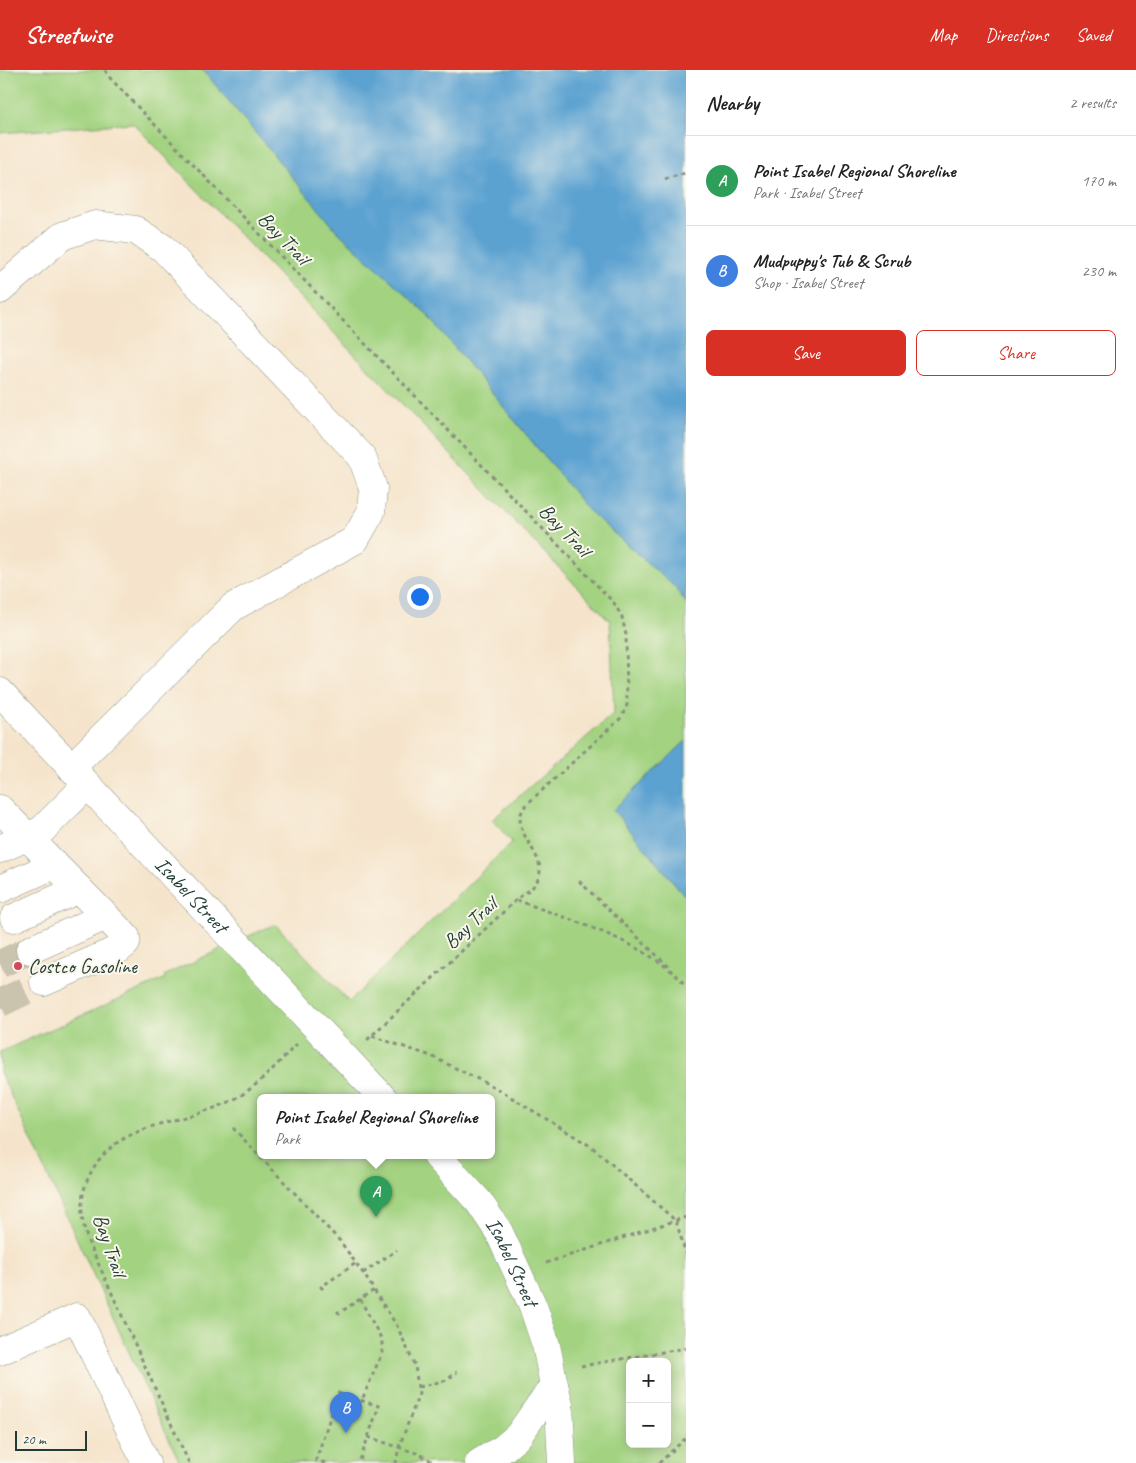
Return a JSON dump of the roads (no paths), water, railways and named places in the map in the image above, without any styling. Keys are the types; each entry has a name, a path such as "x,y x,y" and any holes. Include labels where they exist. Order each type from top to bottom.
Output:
{"street":[{"path":"0,290 62,236 95,225 135,230 164,248 362,457 374,488 371,512 355,540 232,607 79,776 47,826 0,849"},
{"name":"Isabel Street","path":"0,692 379,1094"},
{"path":"0,810 125,936 124,945 114,951 44,982"},
{"path":"0,889 54,865"},
{"path":"14,918 79,889"},
{"path":"30,950 106,916"},
{"name":"Isabel Street","path":"440,1159 479,1202 500,1232 535,1312 548,1352 559,1405 562,1463"},
{"path":"0,1351 77,1317 146,1463"},
{"path":"479,1463 504,1448 518,1436 554,1385"}],"water":[{"path":"203,70 686,70 686,603 676,588 590,512 427,314 337,231"},
{"path":"686,741 686,897 613,810"}],"tunnel":[{"path":"0,964 30,950"},
{"path":"0,1003 44,982"}],"place":[{"name":"Costco Gasoline","path":"18,966"},
{"name":"Point Isabel Regional Shoreline","path":"376,1217"},
{"name":"Mudpuppy's Tub & Scrub","path":"346,1433"}]}
